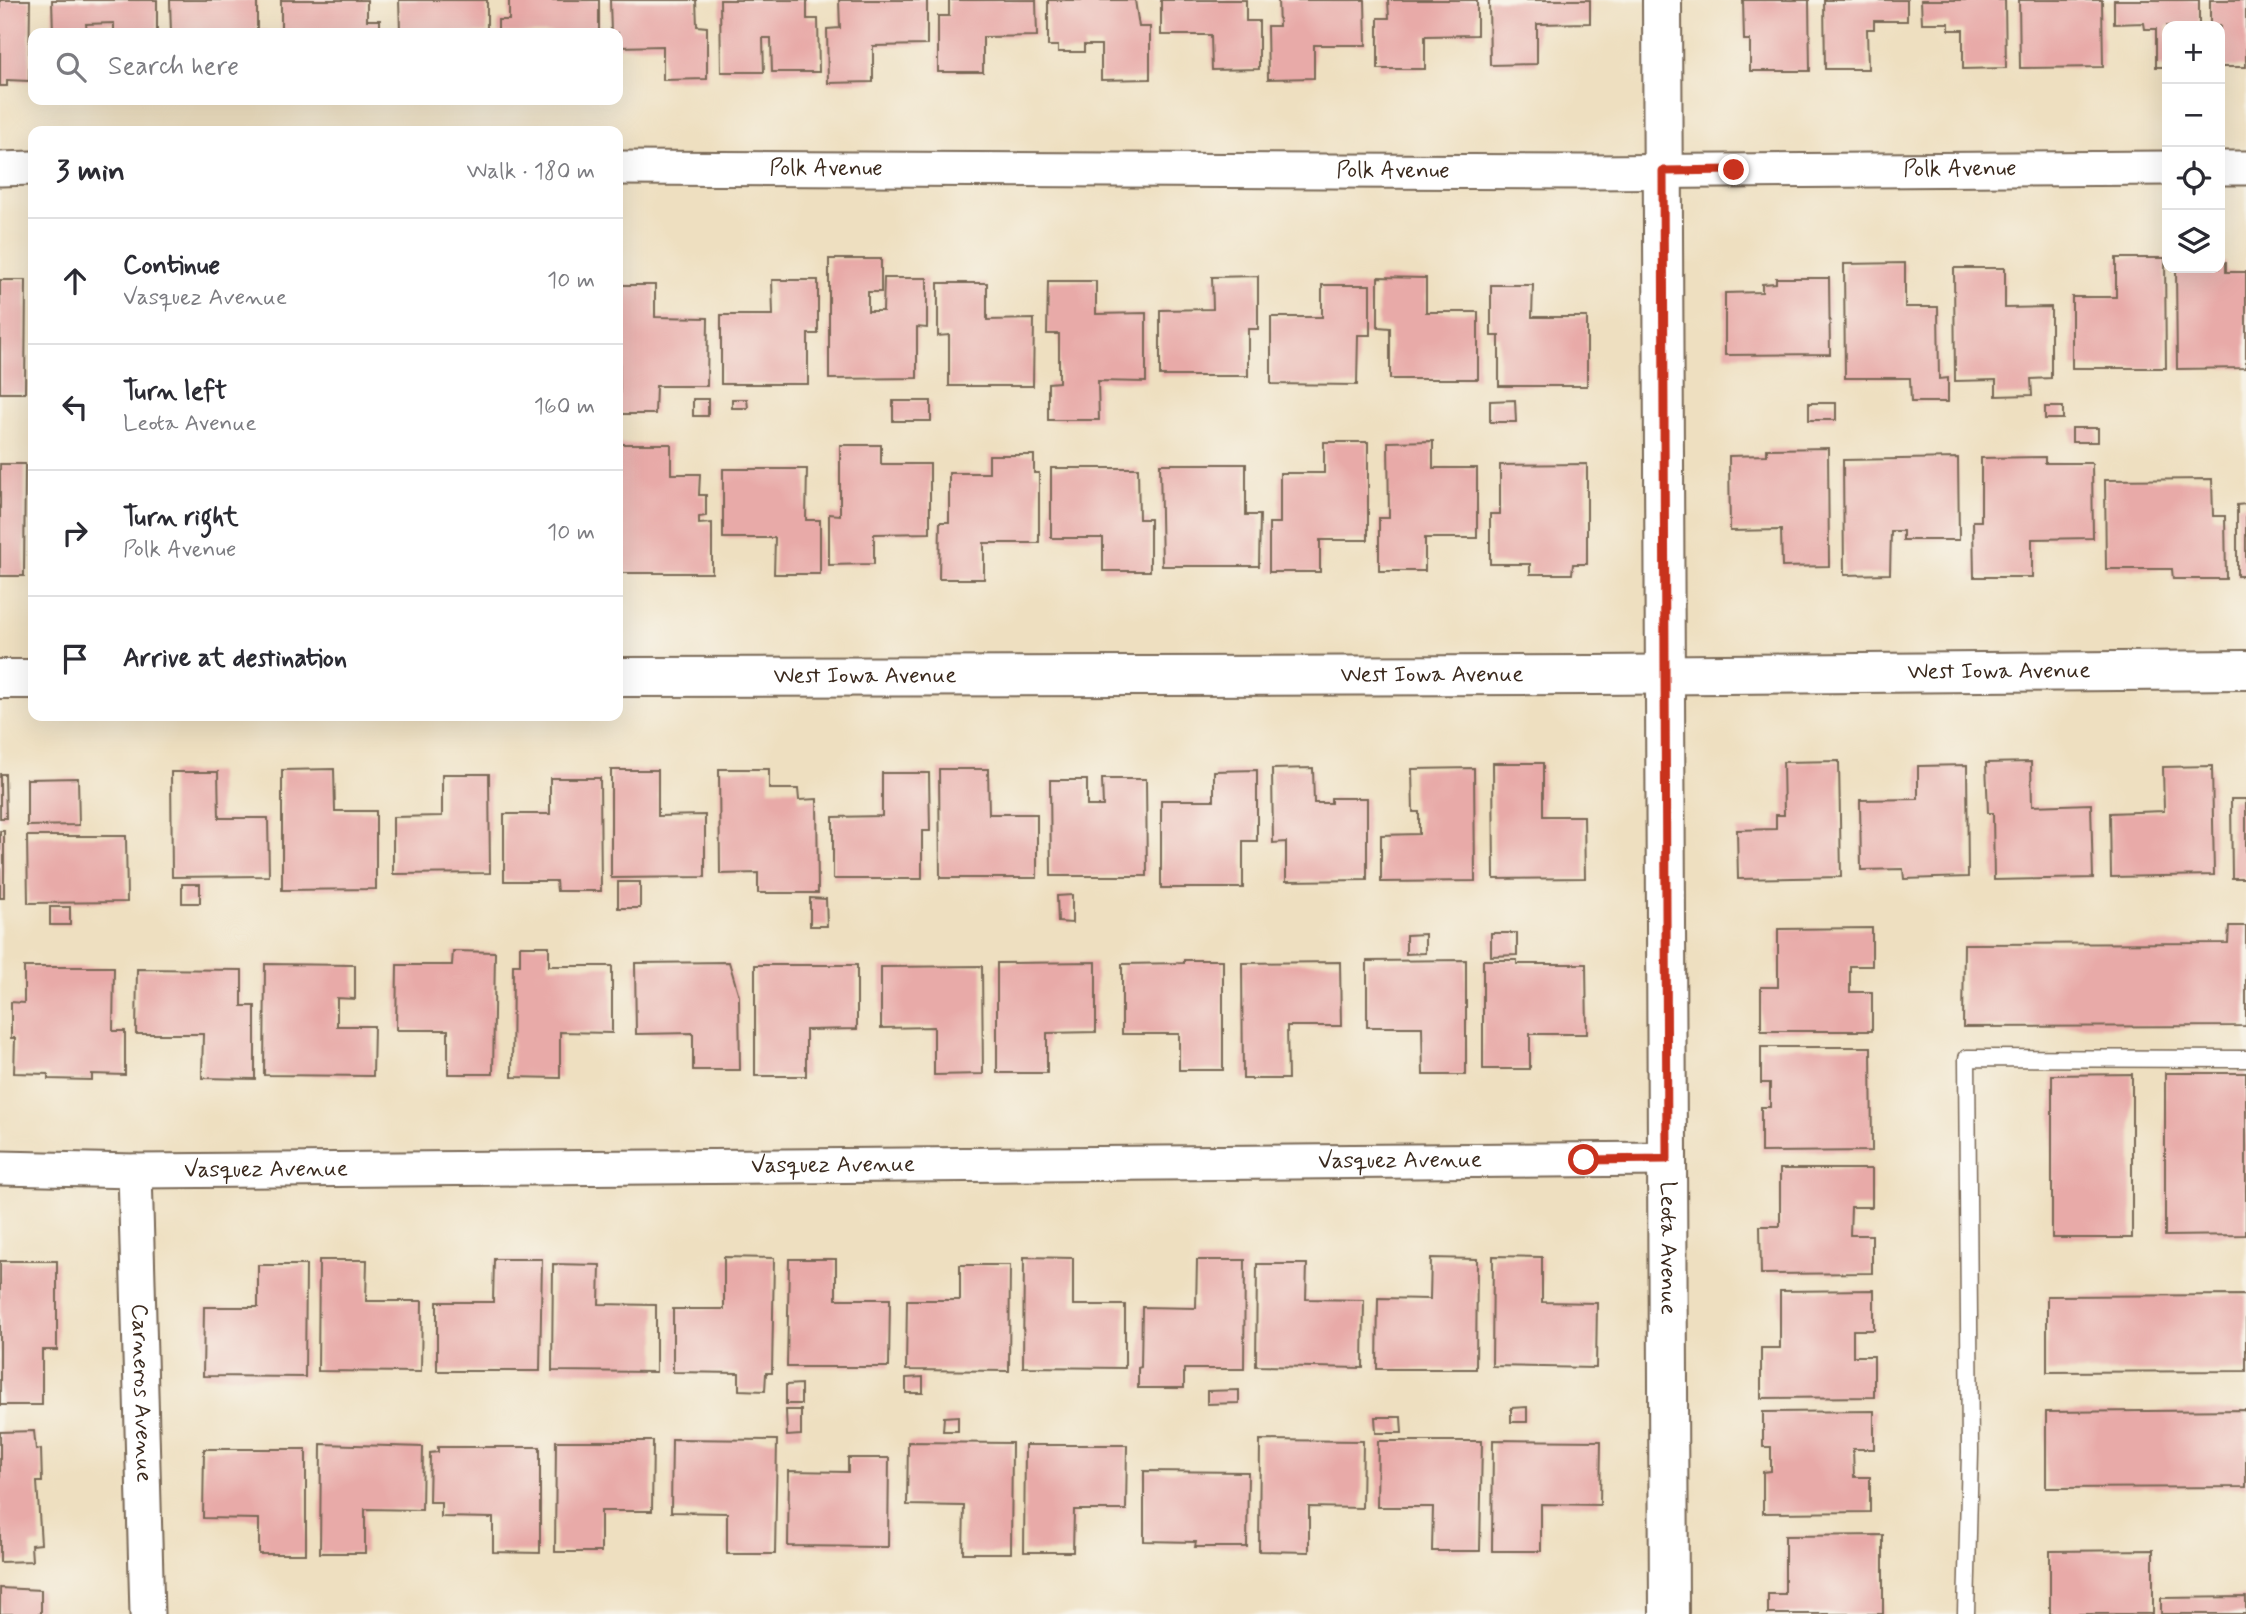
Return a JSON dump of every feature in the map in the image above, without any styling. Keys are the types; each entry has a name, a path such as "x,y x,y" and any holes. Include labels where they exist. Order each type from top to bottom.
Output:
{"street":[{"name":"Leota Avenue","path":"1662,0 1669,1614"},
{"path":"0,169 28,168"},
{"name":"Polk Avenue","path":"623,168 1663,171 2162,168"},
{"path":"2225,168 2246,168"},
{"name":"West Iowa Avenue","path":"623,677 2246,670"},
{"path":"0,679 28,679"},
{"name":"Vasquez Avenue","path":"0,1168 135,1171 1667,1159"},
{"name":"Carneros Avenue","path":"135,1171 147,1614"}],"lane":[{"path":"1966,1614 1970,1452 1967,1058 2246,1059"}],"building":[{"path":"0,0 30,0 28,81 7,80 7,86 0,86"},
{"path":"52,0 157,0 157,28 114,28 114,23 86,24 86,28 53,28"},
{"path":"170,0 257,0 257,28 171,28"},
{"path":"281,0 367,0 367,20 380,20 380,28 281,28"},
{"path":"399,0 487,0 487,28 400,28"},
{"path":"509,0 599,0 599,28 498,28 498,20 509,20"},
{"path":"610,0 696,0 697,26 707,27 707,79 663,80 663,46 623,47 623,28 611,28"},
{"path":"720,0 807,0 807,19 818,19 819,72 772,72 771,38 763,38 764,72 721,72"},
{"path":"839,0 927,0 927,45 873,46 873,82 828,83 827,29 840,28"},
{"path":"949,0 1036,0 1037,36 983,37 983,72 938,72 938,16 949,16"},
{"path":"1048,0 1135,0 1139,27 1150,27 1150,79 1101,80 1101,45 1084,45 1084,52 1058,52 1058,46 1048,46"},
{"path":"1161,0 1246,0 1246,21 1259,21 1259,69 1212,70 1211,35 1161,35"},
{"path":"1278,0 1365,0 1366,45 1314,45 1314,78 1268,79 1267,26 1279,26"},
{"path":"1388,0 1477,0 1477,35 1425,36 1425,69 1378,69 1378,18 1389,18"},
{"path":"1489,0 1590,0 1590,23 1537,24 1537,64 1490,65"},
{"path":"1743,0 1809,0 1810,71 1750,71 1750,40 1744,40"},
{"path":"1824,0 1907,0 1907,21 1874,21 1874,29 1867,29 1868,69 1825,69"},
{"path":"1921,0 2005,0 2006,68 1963,69 1963,30 1949,30 1949,23 1922,23"},
{"path":"2019,0 2102,0 2103,67 2020,68"},
{"path":"2114,0 2199,0 2199,21 2162,21 2162,67 2156,67 2156,29 2145,29 2144,23 2114,24"},
{"path":"2210,0 2246,0 2246,67 2225,67 2225,21 2210,21"},
{"path":"2116,258 2162,258 2162,273 2165,273 2166,368 2072,368 2072,297 2116,297"},
{"path":"829,259 881,259 881,292 868,292 868,311 883,311 884,278 927,278 927,328 917,327 917,378 829,379"},
{"path":"2225,262 2226,272 2246,272 2246,368 2177,369 2176,273 2225,273"},
{"path":"1905,263 1905,307 1938,307 1939,379 1948,378 1948,402 1911,402 1910,378 1845,378 1844,264"},
{"path":"1954,268 2005,268 2005,308 2051,307 2051,378 2031,379 2032,395 1996,396 1996,380 1955,381"},
{"path":"1258,276 1258,329 1248,329 1248,376 1160,376 1160,310 1213,309 1212,277"},
{"path":"1378,277 1426,278 1426,312 1478,312 1478,379 1390,379 1390,328 1378,327"},
{"path":"1776,278 1829,278 1830,354 1725,355 1725,293 1762,292 1762,284 1776,283"},
{"path":"0,280 26,280 25,393 0,393"},
{"path":"772,280 818,280 818,334 808,334 808,384 721,384 721,315 773,315"},
{"path":"1048,281 1096,281 1096,314 1146,313 1146,382 1098,381 1099,420 1048,420 1048,383 1059,382 1059,334 1047,334"},
{"path":"938,283 987,283 987,320 1034,319 1033,386 949,386 949,335 938,336"},
{"path":"623,285 655,285 655,317 708,318 707,386 656,386 655,414 623,414"},
{"path":"1322,285 1370,285 1370,335 1358,335 1357,385 1271,384 1271,317 1322,317"},
{"path":"1491,285 1533,285 1532,317 1587,317 1587,386 1499,386 1499,336 1491,336"},
{"path":"693,399 708,399 708,416 693,416"},
{"path":"732,399 747,399 748,408 732,408"},
{"path":"1515,400 1516,422 1490,422 1490,401"},
{"path":"893,401 931,401 931,421 893,421"},
{"path":"1809,403 1836,403 1836,420 1809,420"},
{"path":"2045,407 2063,407 2063,419 2045,419"},
{"path":"2072,428 2098,428 2098,442 2072,442"},
{"path":"1433,441 1433,468 1477,468 1477,538 1425,538 1425,571 1379,571 1379,518 1389,518 1388,442"},
{"path":"1324,442 1368,442 1368,540 1320,540 1320,572 1269,572 1269,523 1280,523 1280,473 1324,473"},
{"path":"623,444 671,444 671,474 700,474 699,495 706,495 706,516 699,517 699,524 712,523 712,573 623,573"},
{"path":"840,445 881,445 881,464 930,464 930,533 874,534 874,564 829,565 829,514 840,515"},
{"path":"1828,448 1829,566 1782,567 1781,530 1730,531 1729,456 1767,455 1767,449"},
{"path":"989,455 1034,455 1034,473 1039,473 1039,543 984,543 984,579 939,579 940,522 949,522 949,473 989,473"},
{"path":"2045,457 2045,463 2092,463 2093,538 2032,539 2032,577 1974,577 1973,521 1981,521 1981,458"},
{"path":"1958,458 1959,540 1903,540 1903,531 1891,531 1890,574 1844,575 1843,460"},
{"path":"0,464 25,464 24,576 0,576"},
{"path":"1160,464 1246,464 1246,515 1260,515 1259,566 1162,566"},
{"path":"1587,464 1587,564 1573,564 1572,574 1530,574 1530,564 1490,564 1490,514 1500,514 1500,465"},
{"path":"1051,468 1138,468 1139,519 1150,519 1150,571 1103,571 1103,538 1051,538"},
{"path":"723,469 807,469 806,520 820,520 820,574 774,574 775,538 723,538"},
{"path":"2212,479 2213,516 2225,516 2226,579 2173,579 2172,569 2106,569 2105,480"},
{"path":"2246,504 2246,576 2237,576 2237,505"},
{"path":"1839,761 1841,877 1738,879 1737,830 1776,829 1776,815 1784,815 1783,762"},
{"path":"2031,762 2032,806 2091,804 2093,878 1994,880 1993,813 1988,813 1986,763"},
{"path":"1493,763 1543,763 1543,816 1584,816 1585,878 1494,879"},
{"path":"1967,765 1968,877 1904,879 1903,869 1861,870 1860,800 1918,799 1918,766"},
{"path":"2212,766 2214,875 2111,877 2110,813 2164,811 2163,767"},
{"path":"1313,768 1314,803 1331,803 1331,798 1367,798 1367,880 1286,881 1286,842 1273,843 1272,769"},
{"path":"1474,768 1475,881 1381,882 1381,835 1419,834 1419,812 1413,812 1412,769"},
{"path":"334,769 335,811 376,811 376,889 282,890 282,770"},
{"path":"719,769 769,769 769,789 798,789 799,800 817,799 818,893 758,893 758,873 720,874"},
{"path":"939,769 988,769 989,814 1037,814 1037,878 940,878"},
{"path":"611,770 658,770 658,816 705,815 705,877 611,878"},
{"path":"1257,770 1257,841 1243,841 1243,888 1161,888 1161,800 1214,800 1214,771"},
{"path":"171,772 218,772 219,818 268,818 269,876 172,877"},
{"path":"882,773 929,773 930,831 922,831 922,879 833,879 833,817 882,816"},
{"path":"0,774 5,774 6,818 0,818"},
{"path":"442,774 489,774 490,873 393,874 393,817 442,816"},
{"path":"78,778 79,825 27,826 27,779"},
{"path":"550,778 600,778 601,891 557,891 556,881 504,881 504,814 550,814"},
{"path":"1102,779 1146,779 1147,876 1051,876 1050,780 1087,780 1087,806 1103,806"},
{"path":"2231,799 2246,799 2246,878 2232,878"},
{"path":"0,831 4,831 4,898 0,898"},
{"path":"27,836 126,836 127,902 28,903"},
{"path":"618,882 640,882 640,908 618,908"},
{"path":"182,884 200,884 200,903 182,903"},
{"path":"1072,895 1072,923 1058,922 1057,896"},
{"path":"810,898 826,899 827,926 810,926"},
{"path":"50,907 70,907 70,925 50,925"},
{"path":"2229,926 2246,926 2246,1026 1963,1027 1964,944 2228,943"},
{"path":"1872,928 1872,966 1850,966 1850,992 1872,992 1872,1031 1761,1031 1761,987 1778,987 1778,929"},
{"path":"1491,933 1517,933 1517,955 1491,956"},
{"path":"1425,934 1425,953 1406,954 1406,935"},
{"path":"520,946 549,946 549,966 612,966 612,1033 560,1032 560,1078 512,1077 513,965 520,965"},
{"path":"453,951 495,952 493,1074 448,1074 448,1030 396,1030 397,965 452,965"},
{"path":"1184,960 1223,960 1223,1070 1179,1070 1179,1034 1122,1034 1122,964 1184,963"},
{"path":"1466,960 1466,1075 1423,1075 1422,1027 1367,1027 1367,961"},
{"path":"1483,960 1517,960 1517,964 1586,964 1587,1034 1530,1034 1530,1069 1483,1069"},
{"path":"729,962 739,996 740,1070 693,1070 693,1033 636,1034 635,963"},
{"path":"1096,962 1096,1032 1047,1033 1047,1073 997,1073 997,963"},
{"path":"1340,962 1341,1026 1287,1026 1288,1079 1243,1079 1242,963"},
{"path":"265,964 355,965 355,999 337,998 337,1026 374,1026 373,1076 264,1075"},
{"path":"755,965 857,965 857,1029 806,1030 806,1076 755,1076"},
{"path":"982,966 983,1074 934,1075 934,1027 881,1028 881,967"},
{"path":"24,967 114,967 113,1031 125,1031 125,1075 92,1074 92,1080 48,1079 48,1074 14,1073 15,1038 11,1038 11,1002 24,1003"},
{"path":"137,969 242,970 242,1006 255,1006 255,1079 202,1078 203,1034 136,1034"},
{"path":"1761,1047 1871,1047 1872,1151 1761,1152 1761,1107 1770,1107 1770,1083 1761,1083"},
{"path":"2165,1073 2246,1073 2246,1235 2165,1236"},
{"path":"2132,1074 2132,1238 2052,1238 2052,1075"},
{"path":"1780,1169 1872,1169 1872,1207 1851,1207 1850,1235 1872,1235 1872,1273 1761,1274 1760,1226 1780,1226"},
{"path":"1493,1256 1542,1257 1542,1302 1597,1303 1596,1368 1492,1366"},
{"path":"724,1257 774,1258 772,1373 766,1373 765,1391 739,1390 739,1373 673,1372 673,1309 724,1309"},
{"path":"1024,1257 1073,1258 1073,1305 1125,1305 1125,1368 1023,1367"},
{"path":"1431,1258 1477,1259 1476,1369 1377,1369 1378,1298 1430,1299"},
{"path":"494,1259 542,1259 540,1371 437,1371 437,1302 493,1302"},
{"path":"789,1259 836,1259 836,1299 890,1299 889,1367 787,1367"},
{"path":"319,1260 367,1260 366,1301 422,1301 421,1372 318,1371"},
{"path":"1197,1260 1245,1260 1244,1369 1184,1369 1184,1388 1138,1388 1142,1307 1196,1308"},
{"path":"0,1261 57,1261 57,1350 42,1350 42,1405 0,1405"},
{"path":"553,1264 600,1265 599,1304 656,1305 656,1372 552,1371"},
{"path":"1257,1264 1307,1264 1306,1299 1364,1300 1363,1368 1256,1366"},
{"path":"258,1265 306,1265 305,1377 203,1376 204,1307 258,1307"},
{"path":"960,1265 1010,1265 1009,1371 906,1370 907,1300 960,1300"},
{"path":"1874,1290 1874,1330 1853,1330 1853,1356 1874,1356 1874,1397 1761,1398 1761,1348 1780,1348 1780,1291"},
{"path":"2246,1295 2246,1371 2047,1372 2047,1296"},
{"path":"923,1377 923,1393 906,1393 906,1378"},
{"path":"801,1384 801,1404 786,1404 786,1385"},
{"path":"1239,1390 1239,1403 1207,1404 1207,1391"},
{"path":"1527,1407 1527,1422 1511,1422 1511,1408"},
{"path":"786,1410 801,1410 801,1435 787,1436"},
{"path":"2246,1410 2246,1487 2046,1488 2046,1412"},
{"path":"1874,1411 1874,1449 1853,1449 1854,1477 1870,1477 1870,1512 1763,1513 1763,1472 1771,1471 1771,1447 1763,1447 1763,1412"},
{"path":"958,1416 958,1431 943,1431 944,1417"},
{"path":"1375,1417 1401,1417 1402,1433 1376,1433"},
{"path":"34,1431 36,1450 41,1449 42,1482 37,1482 41,1544 31,1545 32,1561 0,1562 0,1432"},
{"path":"672,1439 777,1440 775,1554 727,1554 727,1513 671,1512"},
{"path":"1260,1440 1363,1441 1362,1508 1309,1507 1309,1552 1259,1551"},
{"path":"1493,1440 1601,1441 1600,1505 1541,1504 1541,1551 1492,1551"},
{"path":"556,1441 653,1441 652,1511 601,1511 601,1552 555,1552"},
{"path":"1378,1441 1482,1441 1480,1551 1432,1551 1433,1507 1377,1507"},
{"path":"908,1442 1012,1443 1011,1553 963,1553 964,1506 907,1505"},
{"path":"321,1444 423,1447 422,1510 365,1509 365,1553 320,1553"},
{"path":"1025,1445 1127,1445 1126,1510 1074,1510 1073,1552 1024,1552"},
{"path":"438,1447 540,1447 540,1553 493,1552 493,1518 441,1517 441,1502 429,1502 430,1453 438,1452"},
{"path":"204,1449 306,1449 306,1554 259,1554 259,1519 203,1518"},
{"path":"848,1458 889,1458 888,1547 788,1546 789,1471 848,1472"},
{"path":"1144,1471 1248,1472 1247,1547 1195,1547 1196,1542 1144,1541"},
{"path":"1883,1535 1883,1614 1768,1614 1768,1594 1785,1594 1785,1536"},
{"path":"2153,1550 2153,1614 2050,1614 2050,1551"},
{"path":"0,1588 41,1590 41,1614 0,1614"},
{"path":"2246,1597 2246,1614 2161,1614 2161,1598"}],"route":[{"path":"1584,1160 1667,1159 1663,171 1734,170"}]}
